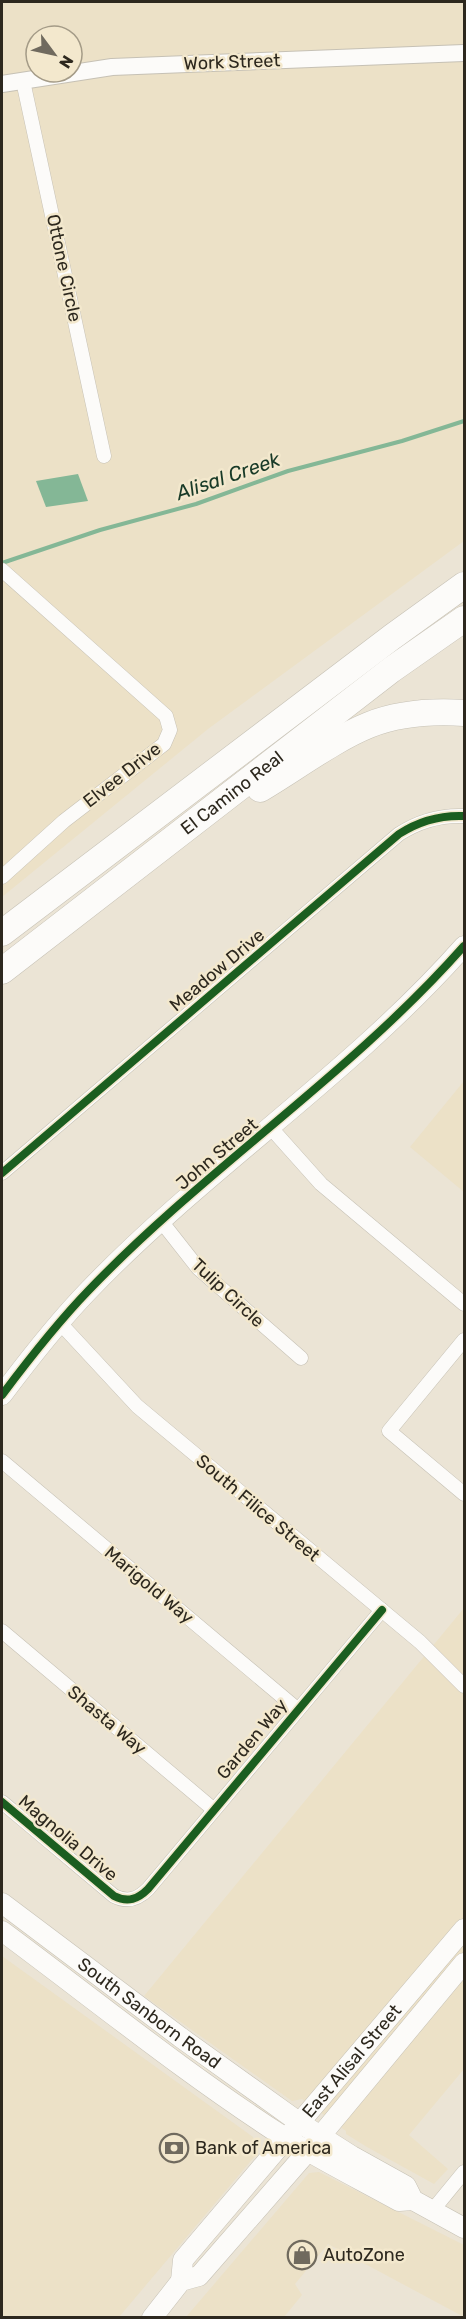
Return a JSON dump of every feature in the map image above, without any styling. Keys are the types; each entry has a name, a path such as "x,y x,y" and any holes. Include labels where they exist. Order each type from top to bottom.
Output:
{"highway":[{"name":"El Camino Real","path":"2,933 382,644 465,585"},
{"name":"El Camino Real","path":"2,971 391,670 465,619"},
{"path":"182,833 369,725 413,714 442,711 465,713"}],"main road":[{"name":"John Street","path":"2,1395 88,1291 161,1221 400,1014 465,946"},
{"name":"South Sanborn Road","path":"2,1903 293,2131"},
{"name":"South Sanborn Road","path":"2,1931 212,2087 293,2131"},
{"name":"East Alisal Street","path":"181,2282 183,2260 461,1940"},
{"name":"East Alisal Street","path":"152,2318 181,2282 199,2276 465,1964"},
{"path":"293,2131 406,2187 413,2200 465,2228"}],"street":[{"name":"Work Street","path":"2,84 112,67 465,53"},
{"name":"Ottone Circle","path":"23,81 104,456"},
{"name":"Elvee Drive","path":"2,570 166,716 170,730 164,744 64,821 2,877"},
{"name":"Meadow Drive","path":"2,1173 399,834 426,820 444,816 465,816"},
{"path":"271,1128 331,1193 465,1304"},
{"name":"Tulip Circle","path":"161,1221 198,1268 301,1358"},
{"name":"South Filice Street","path":"60,1323 137,1406 420,1642 465,1686"},
{"path":"465,1340 389,1431 465,1494"},
{"name":"Marigold Way","path":"2,1461 297,1709"},
{"name":"Garden Way","path":"148,1889 382,1610"},
{"name":"Shasta Way","path":"2,1631 213,1809"},
{"name":"Magnolia Drive","path":"2,1802 114,1896 121,1900 133,1900 148,1889"},
{"path":"432,2211 465,2172"}],"shaded area":[{"path":"2,2 464,2 464,541 208,729 2,897"},
{"path":"78,474 88,501 46,507 36,481"},
{"path":"464,1081 464,1192 410,1147"},
{"path":"464,1608 464,2069 409,2135 448,2169 434,2184 346,2134 346,2131 302,2099 292,2101 144,1996"},
{"path":"2,1956 253,2137 256,2145 255,2156 119,2317 2,2317"},
{"path":"319,2172 464,2245 464,2317 328,2244 295,2284 302,2295 284,2317 186,2317 309,2173"}],"waterway":[{"name":"Alisal Creek","path":"2,563 100,530 196,504 288,471 402,441 464,421"}],"cycle path":[{"path":"2,1173 399,834 430,820 464,816"},
{"path":"2,1395 66,1315 134,1245 374,1037 464,946"},
{"path":"2,1802 114,1896 124,1899 137,1897 148,1889 382,1610"}],"place":[{"name":"Bank of America","path":"174,2148"},
{"name":"AutoZone","path":"302,2255"}]}
